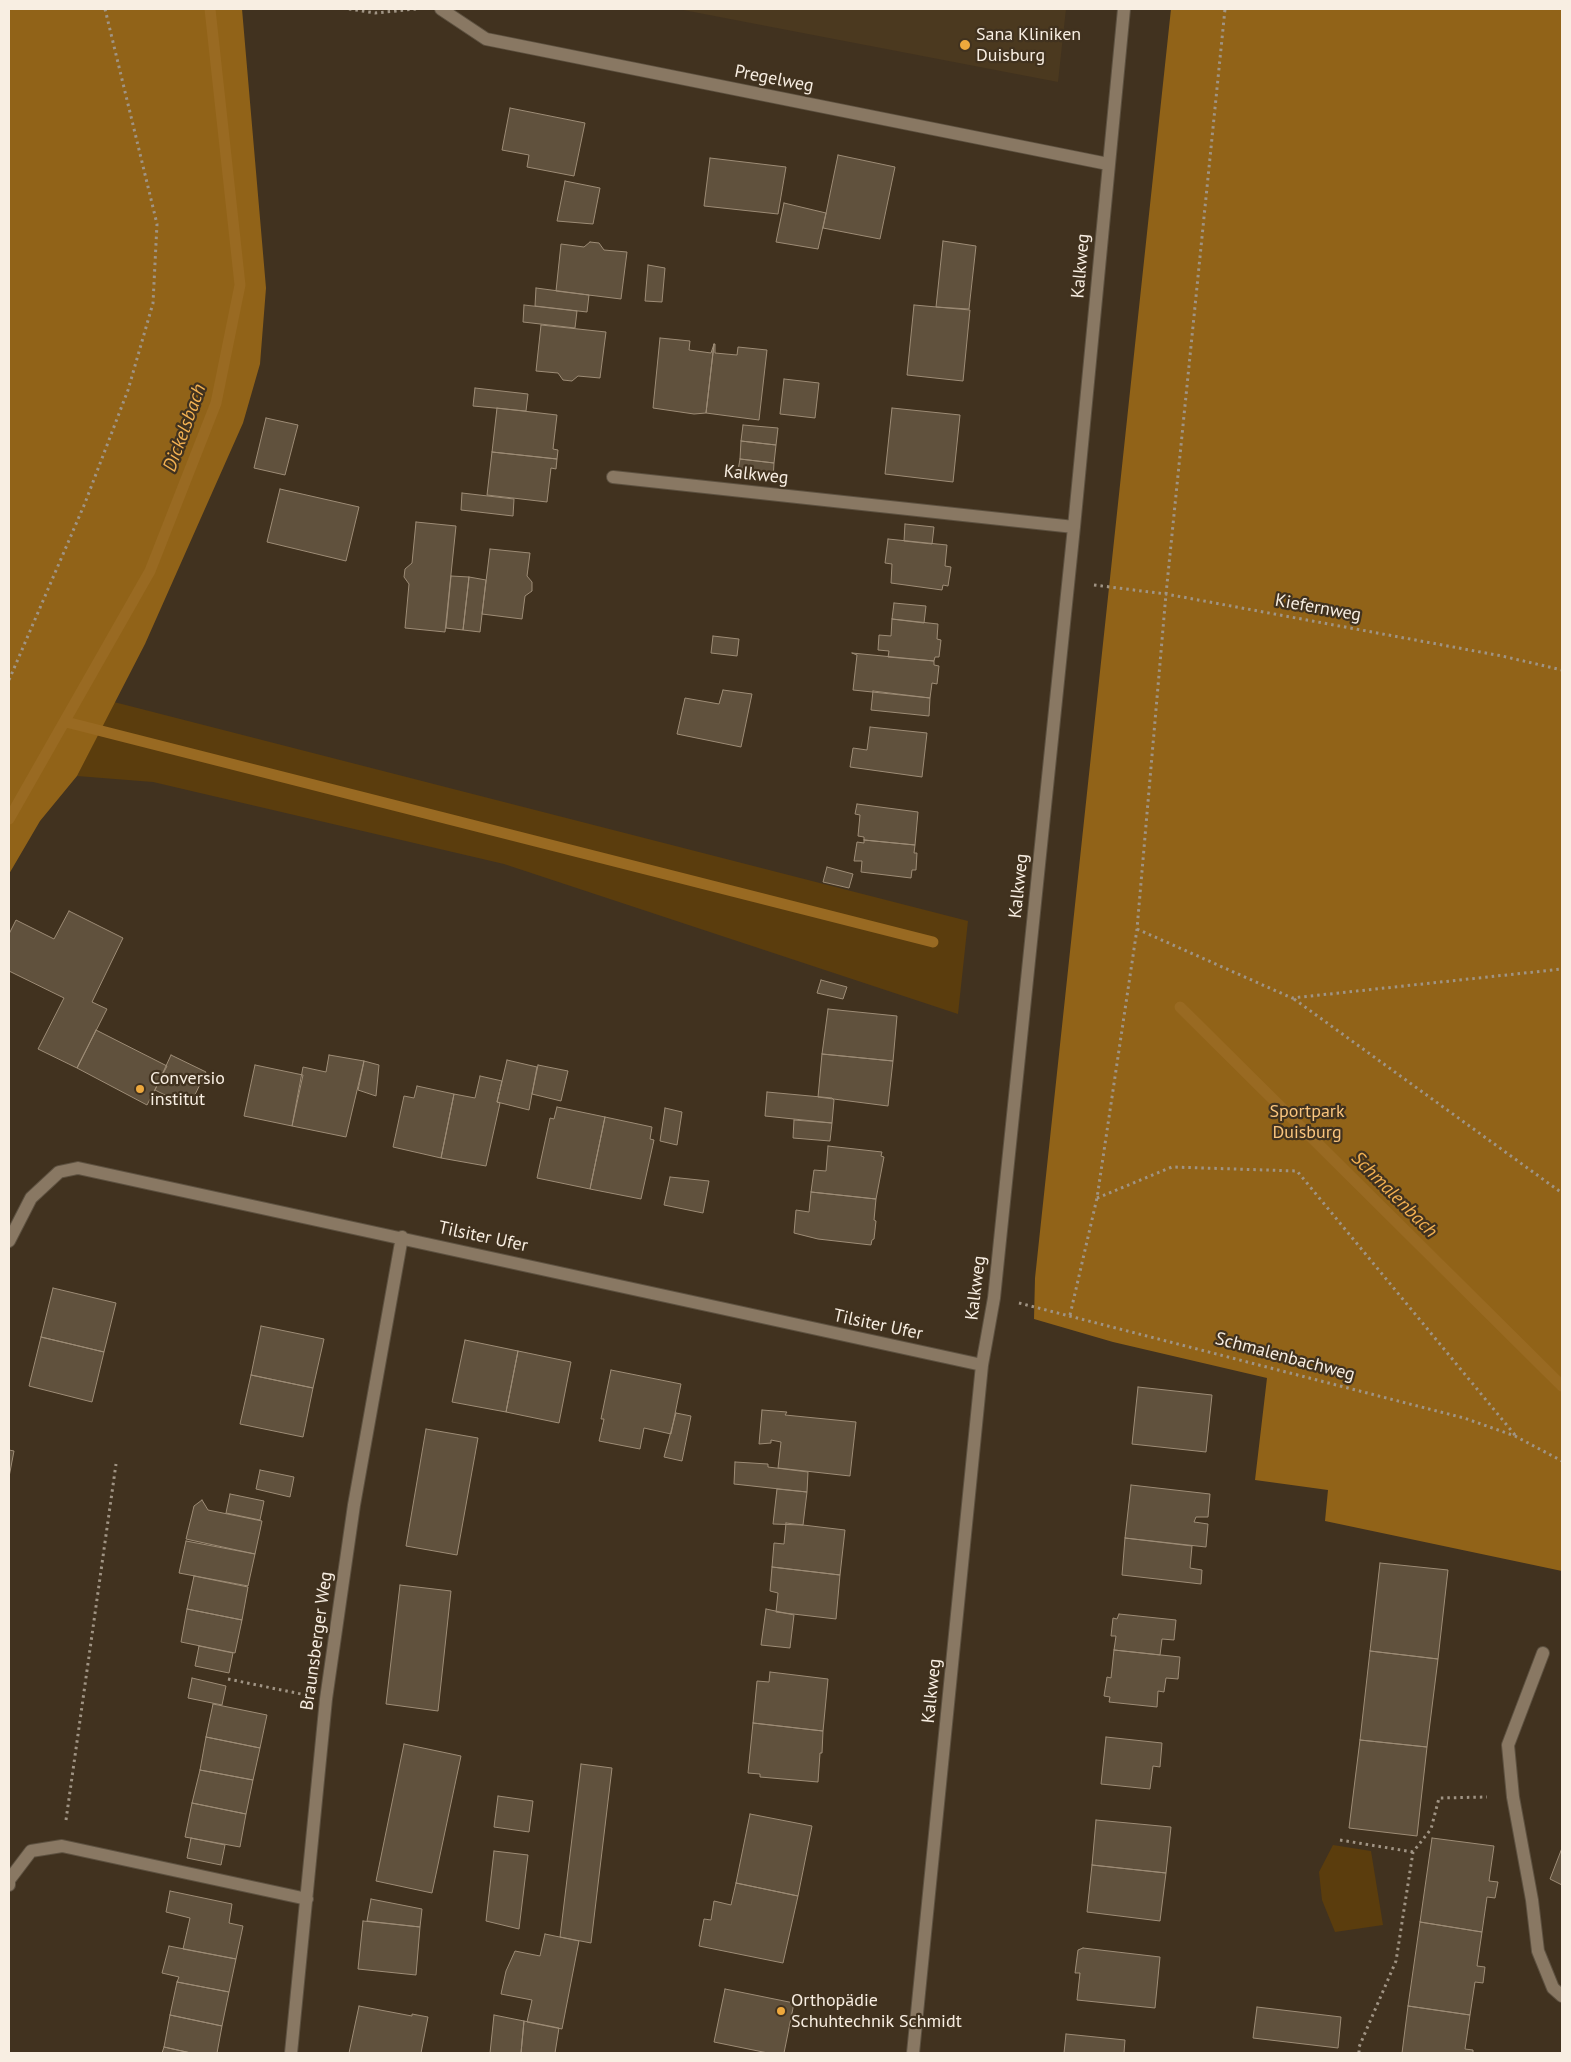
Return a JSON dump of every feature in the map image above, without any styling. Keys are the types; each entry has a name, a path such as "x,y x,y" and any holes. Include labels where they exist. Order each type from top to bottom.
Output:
{"street":[{"name":"Pregelweg","path":"441,9 486,39 1108,164"},
{"name":"Kalkweg","path":"913,2053 982,1365 994,1298 1074,527 1124,9"},
{"name":"Kalkweg","path":"613,477 1074,527"},
{"name":"Tilsiter Ufer","path":"9,1240 30,1198 58,1172 78,1168 402,1237 982,1365"},
{"name":"Braunsberger Weg","path":"291,2053 326,1699 354,1505 402,1237"},
{"path":"1543,1653 1508,1745 1513,1797 1532,1900 1538,1951 1553,1988 1562,1996"},
{"path":"9,1885 9,1880 31,1851 62,1846 307,1899"}],"path":[{"path":"9,680 85,503 128,390 153,303 157,224 105,9"},
{"path":"349,9 375,13 418,9"},
{"path":"1070,1315 1097,1198 1137,929 1166,594 1225,9"},
{"name":"Kiefernweg","path":"1068,581 1166,594 1502,656 1562,670"},
{"path":"1137,929 1292,998 1562,1193"},
{"path":"1292,998 1562,969"},
{"path":"1097,1198 1172,1167 1297,1171 1515,1436"},
{"name":"Schmalenbachweg","path":"994,1298 1070,1315 1464,1418 1515,1436 1562,1461"},
{"path":"62,1846 116,1464"},
{"path":"228,1679 326,1699"},
{"path":"1359,2053 1359,2047 1396,1960 1413,1852 1430,1829 1439,1798 1513,1797"},
{"path":"1340,1840 1413,1852"}],"shaded area":[{"name":"Sana Kliniken Duisburg","path":"678,9 1066,9 1058,82"},
{"path":"114,702 968,921 958,1014 504,864 153,782 77,776"},
{"path":"1333,1845 1371,1851 1383,1925 1335,1932 1322,1900 1319,1872"}],"green space":[{"path":"9,9 242,9 266,288 260,364 243,423 145,644 77,776 40,821 9,874"},
{"name":"Sportpark Duisburg","path":"1171,9 1562,9 1562,1571 1325,1521 1328,1490 1255,1480 1267,1378 1113,1342 1034,1319 1035,1278"}],"building":[{"path":"510,108 585,123 574,176 527,167 529,155 502,150"},
{"path":"838,155 895,167 880,239 823,228"},
{"path":"710,158 786,167 778,214 704,206"},
{"path":"565,181 600,188 593,224 557,221"},
{"path":"784,203 826,213 818,249 776,242"},
{"path":"943,241 976,246 969,309 936,307"},
{"path":"590,242 599,243 604,250 627,252 621,299 556,291 561,244 584,247"},
{"path":"648,265 665,268 662,302 645,301"},
{"path":"536,288 589,295 587,312 535,306"},
{"path":"524,305 577,311 575,328 523,322"},
{"path":"914,305 970,310 963,381 907,375"},
{"path":"541,325 606,332 600,378 578,376 572,381 563,380 558,373 536,371"},
{"path":"660,338 690,341 689,350 711,353 714,344 706,413 694,414 653,408"},
{"path":"714,344 715,353 737,355 738,347 767,350 759,420 706,413"},
{"path":"784,379 819,383 815,418 780,414"},
{"path":"475,388 528,394 526,411 473,406"},
{"path":"497,408 557,415 553,449 558,450 557,459 492,452"},
{"path":"892,408 960,415 953,482 885,474"},
{"path":"266,418 298,425 285,475 254,468"},
{"path":"743,425 778,428 776,445 741,441"},
{"path":"741,441 776,445 774,463 740,459"},
{"path":"492,452 557,459 556,469 551,468 547,502 487,495"},
{"path":"740,459 774,463 773,480 737,476"},
{"path":"280,489 359,507 346,561 267,542"},
{"path":"462,493 514,499 513,516 461,510"},
{"path":"416,522 456,526 445,632 405,628 409,584 404,577 405,569 412,563"},
{"path":"905,524 934,527 932,544 904,541"},
{"path":"888,539 947,545 945,566 951,567 948,586 943,585 942,590 891,583 892,564 885,563"},
{"path":"490,549 530,553 527,576 532,582 532,591 525,596 522,619 482,614"},
{"path":"451,576 469,577 463,630 446,628"},
{"path":"469,577 486,580 480,632 463,630"},
{"path":"894,603 926,606 924,623 892,619"},
{"path":"892,619 938,624 937,639 941,640 939,657 935,657 934,661 888,657 889,651 878,650 879,635 891,636"},
{"path":"713,636 739,639 737,656 711,653"},
{"path":"852,653 934,661 934,665 939,666 937,684 932,683 930,698 853,690 857,655"},
{"path":"723,690 752,694 741,747 677,734 685,698 719,704"},
{"path":"873,691 930,698 929,716 871,710"},
{"path":"870,727 927,733 922,777 850,767 853,748 867,750"},
{"path":"857,804 918,812 915,845 864,840 864,837 858,836 860,815 855,814"},
{"path":"864,840 915,845 914,853 917,853 916,870 912,870 911,878 861,872 862,861 854,861 857,842 864,843"},
{"path":"827,867 853,874 849,888 823,882"},
{"path":"69,911 123,938 92,1002 107,1009 77,1068 38,1049 64,998 9,971 9,934 16,920 54,939"},
{"path":"821,980 847,987 843,999 817,993"},
{"path":"828,1009 897,1016 893,1061 822,1054"},
{"path":"96,1030 167,1066 147,1105 77,1068"},
{"path":"822,1054 893,1061 888,1106 818,1097"},
{"path":"171,1055 206,1072 189,1107 155,1090"},
{"path":"329,1055 364,1061 346,1137 292,1126 303,1067 326,1072"},
{"path":"507,1060 537,1067 529,1110 497,1102"},
{"path":"364,1061 379,1065 376,1096 358,1090"},
{"path":"255,1065 303,1075 292,1126 244,1116"},
{"path":"538,1065 568,1071 561,1101 532,1094"},
{"path":"480,1076 502,1081 497,1102 500,1103 486,1166 441,1158 454,1094 475,1098"},
{"path":"417,1086 454,1094 441,1158 393,1147 404,1096 414,1098"},
{"path":"767,1092 832,1098 834,1100 832,1123 765,1116"},
{"path":"557,1107 605,1117 590,1189 537,1178 550,1118 554,1119"},
{"path":"665,1108 682,1112 677,1145 660,1141"},
{"path":"605,1117 652,1127 650,1139 654,1140 641,1199 590,1189"},
{"path":"794,1120 832,1123 830,1141 793,1138"},
{"path":"828,1146 882,1152 881,1156 884,1157 876,1199 811,1192 814,1170 826,1171"},
{"path":"670,1177 709,1181 703,1213 664,1205"},
{"path":"811,1192 876,1199 874,1220 876,1221 874,1239 871,1245 818,1239 794,1233 796,1210 809,1212"},
{"path":"53,1288 116,1303 104,1352 41,1337"},
{"path":"261,1326 324,1339 313,1388 251,1375"},
{"path":"41,1337 104,1352 92,1402 29,1386"},
{"path":"465,1340 518,1351 506,1412 452,1402"},
{"path":"518,1351 571,1362 559,1423 506,1412"},
{"path":"611,1370 681,1384 671,1434 644,1428 640,1449 599,1441 604,1419 601,1419"},
{"path":"251,1375 313,1388 303,1437 240,1424"},
{"path":"1138,1387 1212,1395 1206,1452 1132,1444"},
{"path":"762,1410 787,1412 785,1415 856,1422 850,1476 778,1468 781,1442 771,1440 771,1443 759,1444"},
{"path":"676,1413 691,1416 682,1461 664,1457"},
{"path":"426,1429 478,1438 457,1555 406,1546"},
{"path":"9,1450 14,1451 9,1477"},
{"path":"735,1462 768,1464 768,1467 808,1472 807,1492 734,1484"},
{"path":"260,1470 294,1477 290,1497 256,1489"},
{"path":"1131,1485 1210,1494 1208,1517 1196,1517 1194,1522 1208,1524 1206,1547 1125,1538"},
{"path":"777,1489 807,1492 803,1525 773,1524"},
{"path":"230,1494 264,1501 260,1520 226,1513"},
{"path":"202,1500 208,1510 262,1521 255,1554 186,1539 194,1506"},
{"path":"786,1523 845,1530 840,1575 772,1567 774,1543 784,1544"},
{"path":"1125,1538 1192,1546 1190,1568 1202,1570 1201,1584 1122,1575"},
{"path":"186,1541 255,1554 248,1586 179,1573"},
{"path":"1380,1563 1448,1570 1438,1659 1370,1651"},
{"path":"772,1567 840,1575 836,1619 776,1612 778,1593 770,1591"},
{"path":"194,1576 248,1587 242,1620 187,1609"},
{"path":"400,1585 451,1591 438,1711 386,1704"},
{"path":"187,1609 242,1620 235,1653 181,1642"},
{"path":"766,1609 794,1615 790,1648 761,1645"},
{"path":"1119,1614 1176,1620 1174,1640 1162,1639 1160,1655 1114,1650 1116,1636 1111,1636 1113,1618 1117,1619"},
{"path":"199,1646 233,1653 229,1673 195,1666"},
{"path":"1114,1650 1180,1657 1178,1679 1166,1678 1164,1692 1158,1691 1157,1707 1109,1702 1110,1697 1104,1696 1107,1677 1111,1678"},
{"path":"1370,1651 1438,1659 1427,1747 1360,1740"},
{"path":"770,1672 828,1679 823,1731 753,1723 757,1681 769,1682"},
{"path":"192,1678 226,1686 222,1705 188,1698"},
{"path":"213,1704 267,1715 260,1748 206,1737"},
{"path":"753,1723 823,1731 818,1782 760,1777 760,1774 748,1773"},
{"path":"206,1737 260,1748 253,1780 200,1770"},
{"path":"1106,1737 1162,1743 1160,1767 1153,1766 1150,1789 1101,1784"},
{"path":"1360,1740 1427,1747 1417,1836 1349,1828"},
{"path":"404,1744 461,1756 432,1893 376,1881"},
{"path":"581,1764 612,1768 591,1943 560,1937"},
{"path":"200,1770 253,1780 246,1814 192,1803"},
{"path":"498,1796 533,1801 529,1832 494,1827"},
{"path":"192,1803 246,1814 240,1847 185,1837"},
{"path":"750,1814 812,1826 798,1896 736,1883"},
{"path":"1096,1820 1171,1827 1166,1873 1092,1865"},
{"path":"191,1838 225,1845 221,1865 187,1858"},
{"path":"1432,1838 1494,1846 1489,1881 1498,1882 1495,1898 1487,1897 1482,1932 1420,1922"},
{"path":"1562,1848 1562,1885 1550,1879"},
{"path":"494,1851 528,1855 519,1929 486,1921"},
{"path":"1092,1865 1166,1873 1160,1921 1087,1912"},
{"path":"736,1883 798,1896 783,1963 699,1946 704,1919 711,1920 714,1901 731,1905"},
{"path":"170,1891 232,1904 229,1923 243,1926 236,1959 183,1949 190,1918 166,1912"},
{"path":"371,1899 422,1909 420,1927 367,1921"},
{"path":"363,1921 420,1927 416,1975 358,1969"},
{"path":"1420,1922 1482,1932 1477,1966 1485,1967 1483,1983 1475,1982 1470,2015 1408,2006"},
{"path":"545,1934 579,1941 562,2029 527,2022 532,2000 501,1994 506,1971 515,1951 540,1956"},
{"path":"169,1946 236,1959 229,1992 177,1982 179,1977 162,1973"},
{"path":"1083,1948 1160,1957 1155,2008 1077,2000 1080,1973 1075,1973 1078,1950"},
{"path":"177,1982 229,1992 222,2026 170,2015"},
{"path":"725,1989 794,2003 784,2053 768,2053 714,2042"},
{"path":"359,2006 412,2016 412,2014 428,2017 421,2053 349,2053"},
{"path":"1408,2006 1470,2015 1465,2049 1473,2050 1473,2053 1402,2053"},
{"path":"1257,2007 1341,2017 1338,2048 1253,2038"},
{"path":"170,2015 222,2026 217,2053 191,2053 164,2047"},
{"path":"494,2015 524,2021 521,2053 490,2053"},
{"path":"524,2021 559,2028 555,2053 521,2053"},
{"path":"1066,2034 1125,2040 1124,2053 1064,2053"},
{"path":"164,2047 191,2053 162,2053"}],"waterway":[{"name":"Dickelsbach","path":"9,819 150,571 216,403 240,285 210,9"},
{"path":"66,722 933,942"},
{"name":"Schmalenbach","path":"1180,1007 1562,1386"}],"place":[{"name":"Sana Kliniken Duisburg","path":"965,45"},
{"name":"Conversio institut","path":"140,1089"},
{"name":"Orthopädie Schuhtechnik Schmidt","path":"781,2011"}]}
